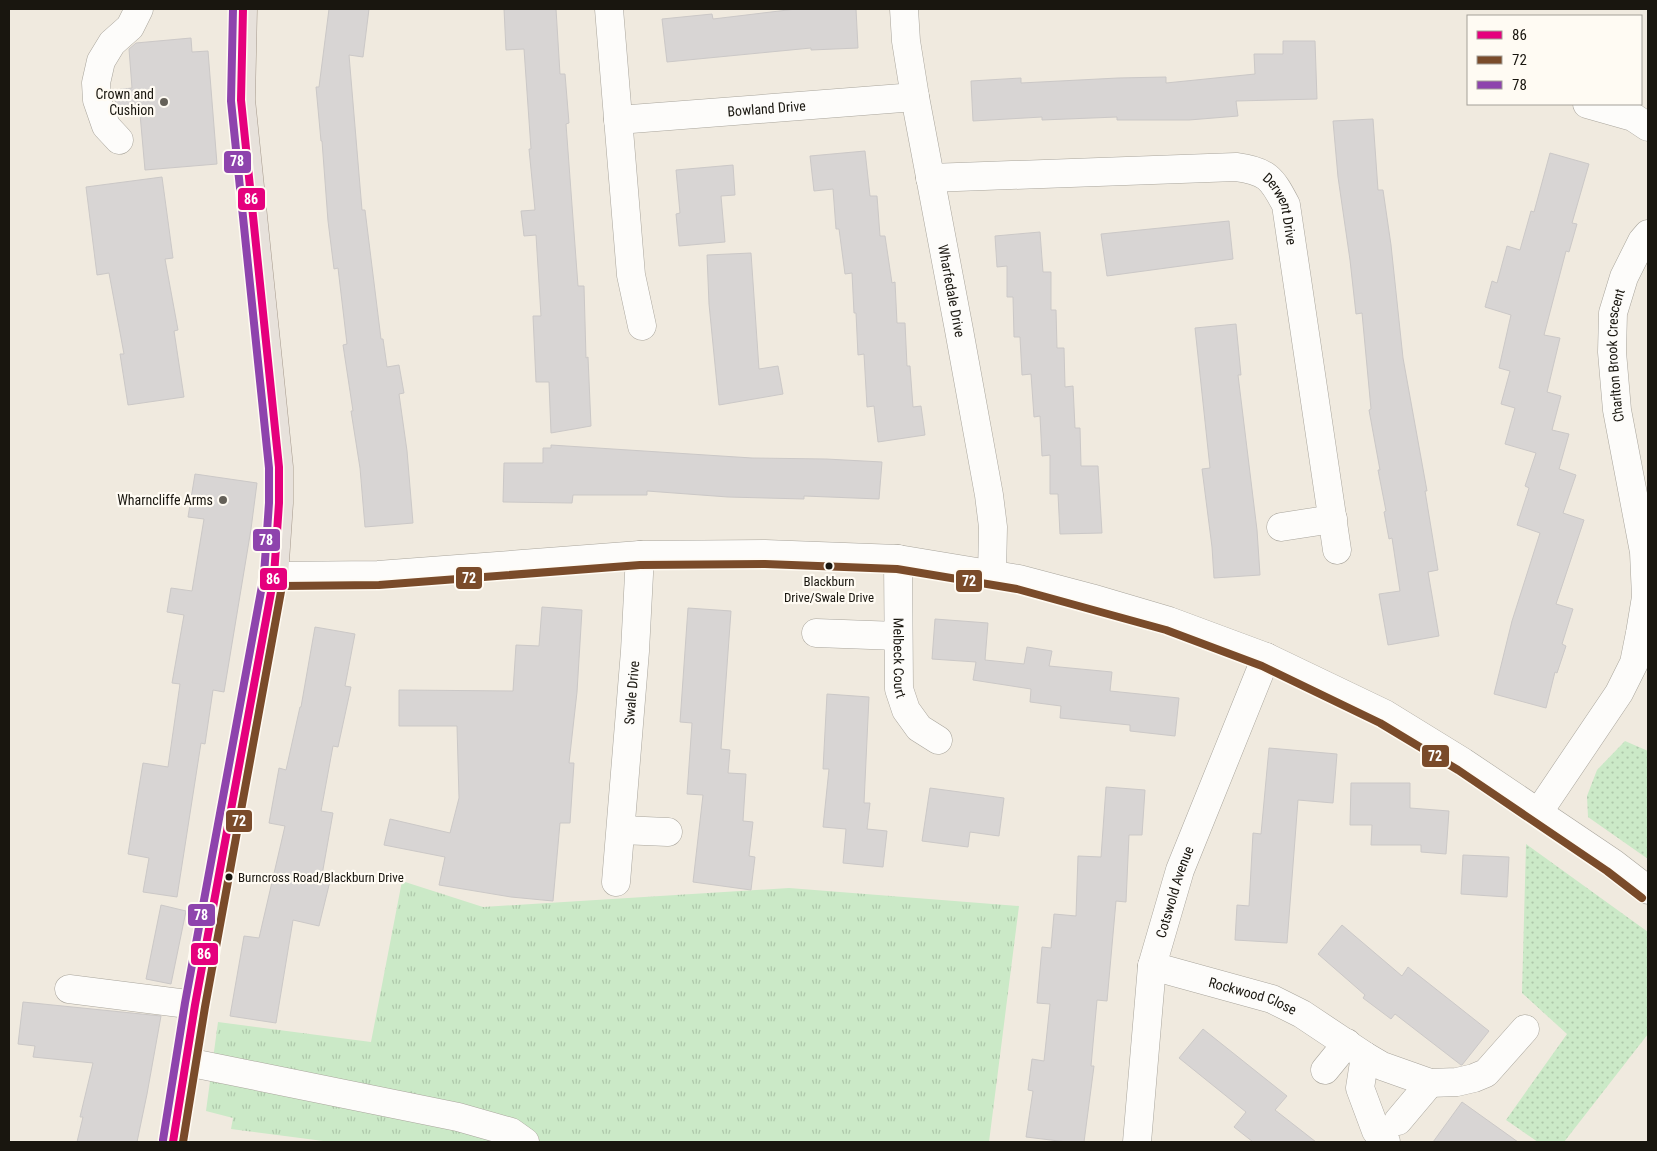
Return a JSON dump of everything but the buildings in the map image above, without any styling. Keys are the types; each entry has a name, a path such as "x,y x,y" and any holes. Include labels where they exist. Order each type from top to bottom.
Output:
{"main road":[{"path":"173,1142 195,1005 274,576 279,504 279,467 241,100 243,9"}],"street":[{"path":"119,140 106,126 96,100 96,83 101,61 112,44 130,27 139,9"},
{"path":"609,9 631,275 642,326"},
{"name":"Wharfedale Drive","path":"904,9 906,41 915,97 989,495 993,528 992,574"},
{"name":"Bowland Drive","path":"618,120 915,97"},
{"path":"1591,105 1633,117 1648,127"},
{"name":"Derwent Drive","path":"930,178 1236,167 1253,169 1265,174 1277,187 1286,205 1337,550"},
{"name":"Charlton Brook Crescent","path":"1538,813 1619,693 1634,663 1647,597 1644,552 1617,410 1612,352 1613,313 1624,278 1642,241 1648,234"},
{"path":"1282,527 1333,519"},
{"path":"274,576 378,575 640,555 765,554 898,559 992,574 1082,595 1169,621 1266,657 1385,714 1463,762 1613,863 1648,890"},
{"name":"Swale Drive","path":"616,882 635,651 640,555"},
{"name":"Melbeck Court","path":"898,559 898,689 906,710 919,728 938,740"},
{"path":"816,632 898,636"},
{"name":"Cotswold Avenue","path":"1137,1142 1152,966 1180,870 1266,657"},
{"path":"621,830 668,832"},
{"name":"Rockwood Close","path":"1152,966 1272,999 1302,1014 1364,1055 1430,1083"},
{"path":"69,989 195,1005"},
{"path":"1325,1070 1364,1055 1360,1088 1376,1131 1392,1132 1430,1083 1457,1082 1486,1073 1525,1029"},
{"path":"187,1062 458,1117 511,1132 525,1142"}],"green space":[{"path":"1625,741 1648,751 1648,859 1588,817 1587,796 1597,770"},
{"path":"1526,844 1648,932 1648,1034 1564,1142 1538,1142 1506,1120 1567,1034 1522,993"},
{"path":"402,881 483,907 789,888 1019,906 989,1142 331,1142 231,1129 233,1118 206,1111 218,1022 371,1042"}],"transit line":[{"name":"78","path":"163,1140 185,1003 264,575 269,503 269,468 231,101 233,9"},
{"name":"86","path":"173,1142 195,1005 274,576 279,503 279,467 241,100 243,9"},
{"name":"72","path":"183,1142 205,1007 282,586 379,585 640,565 765,564 897,569 1017,589 1166,630 1262,666 1380,723 1458,770 1607,871 1642,898"}],"place":[{"name":"Crown and Cushion","path":"164,102"},
{"name":"Wharncliffe Arms","path":"223,500"},
{"name":"Blackburn Drive/Swale Drive","path":"829,566"},
{"name":"Burncross Road/Blackburn Drive","path":"229,877"}]}
